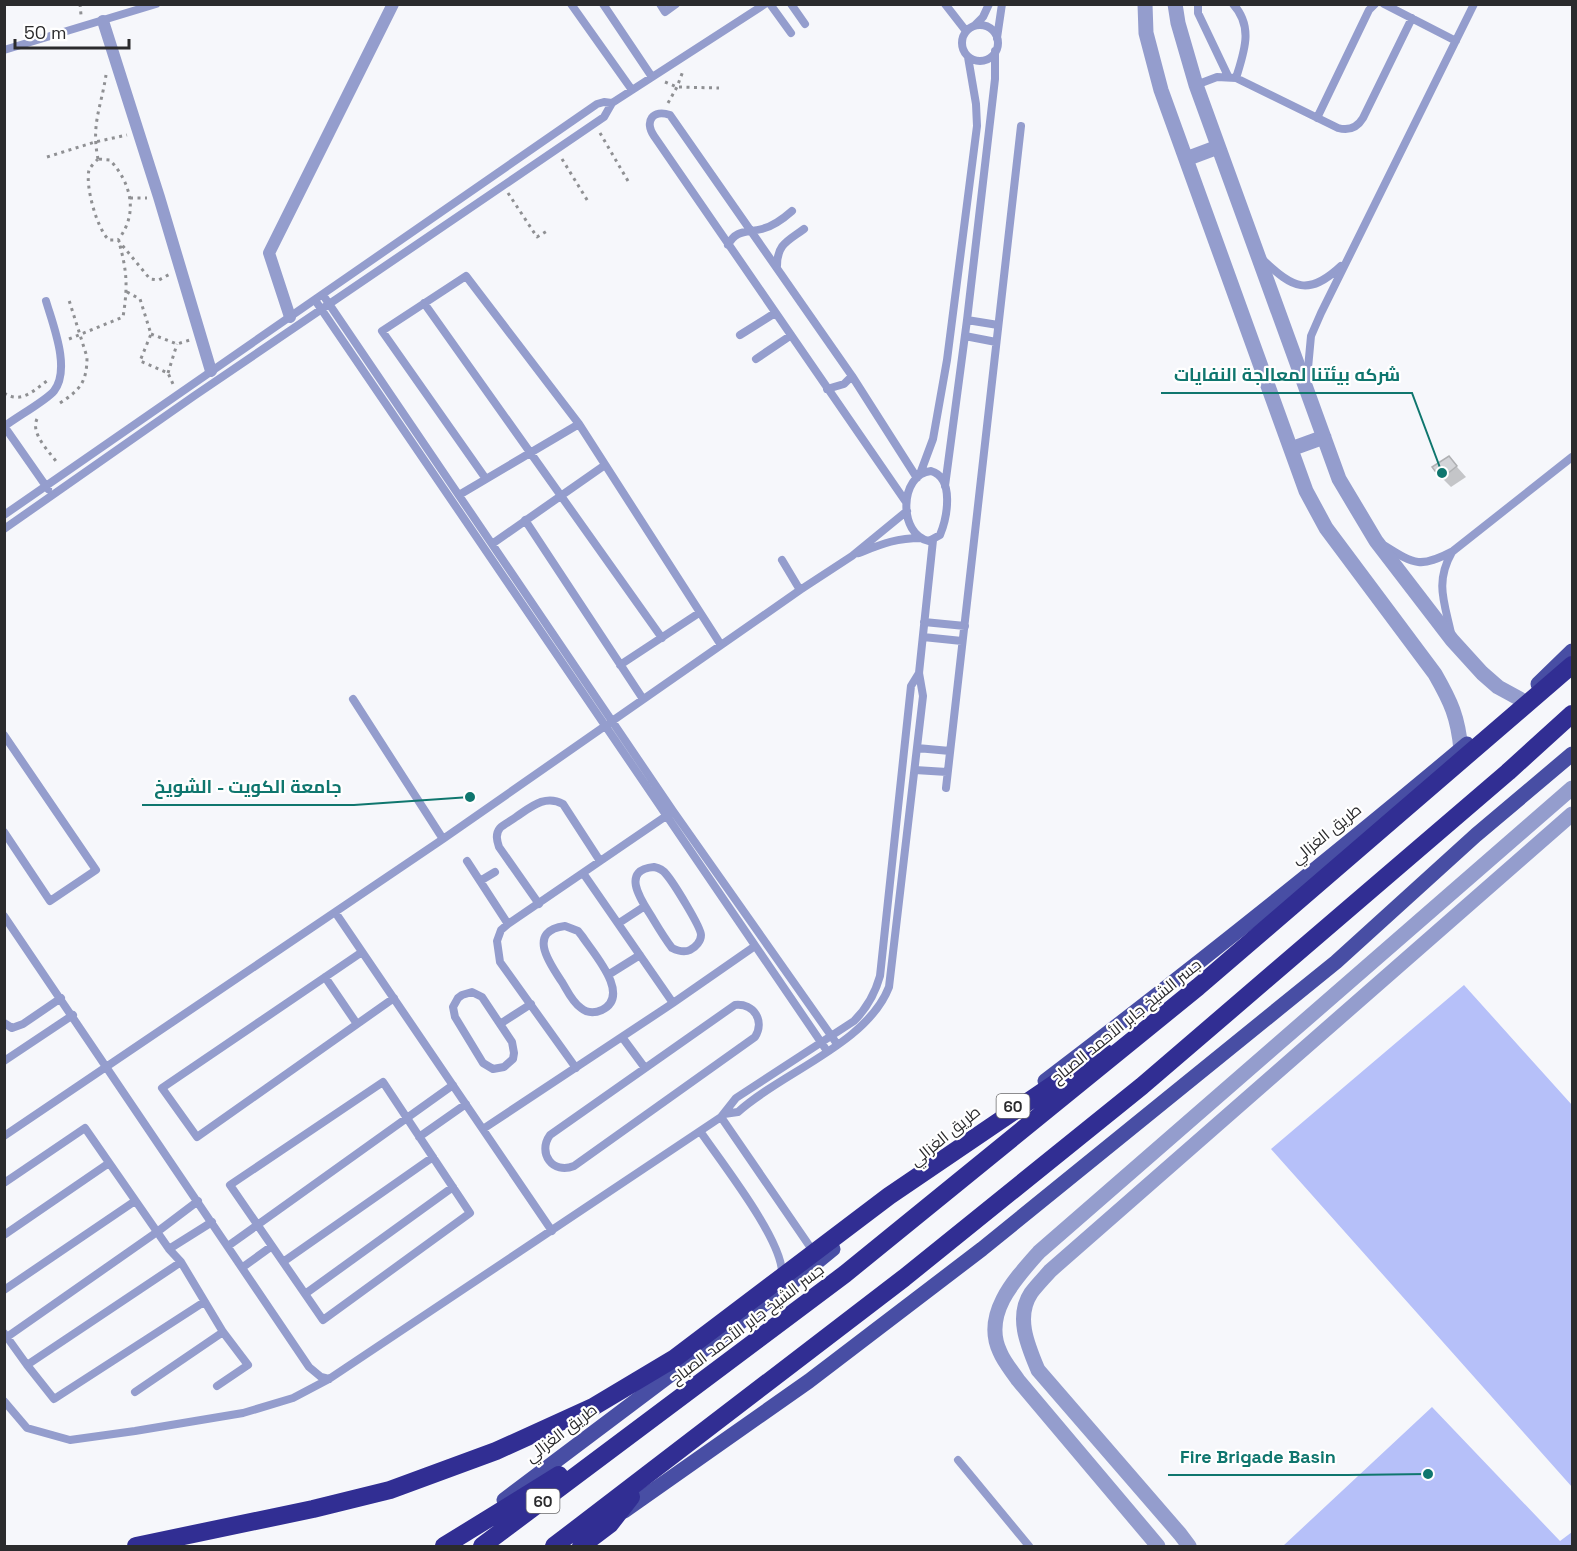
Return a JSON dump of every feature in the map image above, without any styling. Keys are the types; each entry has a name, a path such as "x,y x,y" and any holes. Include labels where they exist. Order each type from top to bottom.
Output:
{"highway":[{"name":"جسر الشيخ جابر الأحمد الصباح","path":"604,1456 845,1274 1138,1037 1464,760 1572,665"},
{"name":"60","path":"554,1546 904,1278 1142,1086 1508,772 1572,714"},
{"path":"136,1546 313,1509 390,1490 496,1451 592,1407 675,1358 889,1196 1082,1065 1138,1037"},
{"path":"443,1546 576,1465 591,1458 604,1456"},
{"name":"60","path":"482,1546 604,1456"},
{"path":"581,1546 610,1524 644,1478"}],"main road":[{"name":"طريق الغزالي","path":"443,1546 779,1293 1037,1087 1156,996 1461,750 1572,651"},
{"path":"575,1546 809,1381 982,1249 1336,962 1476,834 1572,754"}],"street":[{"path":"290,317 269,253 393,4"},
{"path":"1144,4 1146,33 1161,90 1306,491 1326,528 1410,640 1449,697 1458,724 1461,750"},
{"path":"1175,4 1178,23 1196,85 1339,479 1376,541 1452,640 1498,687 1520,699"},
{"path":"103,21 211,371"},
{"path":"1186,159 1218,147"},
{"path":"1291,449 1324,436"},
{"path":"1158,1546 1018,1380 1000,1352 994,1328 1001,1301 1017,1276 1039,1252 1572,788"},
{"path":"1189,1546 1038,1370 1025,1340 1023,1312 1030,1294 1050,1271 1572,813"}],"lane":[{"path":"4,50 156,4"},
{"path":"571,4 632,90"},
{"path":"603,4 652,77"},
{"path":"660,4 665,12 676,4"},
{"path":"4,529 608,114 612,103 765,4"},
{"path":"770,4 791,33"},
{"path":"790,4 805,24"},
{"path":"945,4 966,31"},
{"path":"921,538 912,527 906,502 933,439 947,360 976,126 976,104 968,57 962,46 962,40 966,31 983,16 989,4"},
{"path":"852,556 900,538 933,540 940,535 945,520 945,486 967,320 1002,4"},
{"path":"1198,4 1198,14 1232,77"},
{"path":"1232,77 1247,38 1243,19 1233,4"},
{"path":"1317,118 1369,10 1375,4"},
{"path":"1384,4 1456,40"},
{"path":"1307,390 1311,336 1344,263 1474,4"},
{"path":"1196,85 1217,77 1232,77 1344,130 1355,127 1360,123 1412,18"},
{"path":"973,26 991,28 997,39"},
{"path":"968,57 974,60 986,60 995,51"},
{"path":"4,515 597,104 612,103"},
{"path":"906,502 649,129 649,121 654,115 662,112 670,115 919,476"},
{"path":"946,788 1021,126"},
{"path":"728,245 734,236 745,230 760,230 779,222 792,211"},
{"path":"777,268 777,255 783,243 804,229"},
{"path":"1258,256 1284,279 1295,285 1317,284 1344,263"},
{"path":"486,479 382,331 466,276 579,424 721,645"},
{"path":"323,294 612,721 755,946 826,1051"},
{"path":"315,300 604,726 670,813 837,1044"},
{"path":"46,301 58,343 59,381 53,392 5,426 52,495"},
{"path":"424,303 662,638"},
{"path":"740,335 774,313"},
{"path":"967,320 998,325"},
{"path":"756,359 790,336"},
{"path":"965,336 996,342"},
{"path":"827,388 843,384 852,376"},
{"path":"459,495 579,424"},
{"path":"1376,541 1414,562 1425,563 1453,551 1572,457"},
{"path":"492,544 605,465"},
{"path":"919,476 931,471 940,476 945,486"},
{"path":"4,1136 443,839 852,556 907,511"},
{"path":"525,520 643,699"},
{"path":"722,1116 738,1112 872,1017 880,1007 889,987 923,696 919,673 933,540"},
{"path":"1452,640 1441,581 1444,566 1453,551"},
{"path":"782,560 800,590"},
{"path":"621,665 699,613"},
{"path":"924,622 965,626"},
{"path":"923,637 962,641"},
{"path":"4,1401 27,1428 70,1440 243,1413 293,1398 329,1379 552,1231 722,1116 736,1098 854,1021 868,1006 877,986 911,686 919,673"},
{"path":"353,699 443,839"},
{"path":"4,735 96,870 50,901 6,836"},
{"path":"917,748 950,751"},
{"path":"915,770 947,772"},
{"path":"539,904 497,843 500,829 519,815 544,800 554,800 563,804 600,861"},
{"path":"576,1068 500,962 497,941 501,930 670,813"},
{"path":"467,861 508,924"},
{"path":"659,868 668,876 699,925 701,935 697,945 688,951 672,948 645,906 636,890 636,878 643,870 659,868"},
{"path":"480,881 495,872"},
{"path":"583,873 673,1003"},
{"path":"619,924 645,906"},
{"path":"335,912 552,1231"},
{"path":"4,916 309,1367 321,1377 329,1379"},
{"path":"565,926 578,931 608,975 614,989 609,1005 605,1009 594,1012 582,1009 574,1001 546,959 543,946 548,934 565,926"},
{"path":"483,1129 755,946"},
{"path":"362,952 162,1088 197,1137 394,998"},
{"path":"608,975 640,955"},
{"path":"325,977 357,1024"},
{"path":"472,992 478,994 500,1024 512,1042 514,1053 513,1059 504,1067 493,1069 483,1063 455,1017 455,1002 462,994 472,992"},
{"path":"4,1023 12,1028 23,1024 61,998"},
{"path":"500,1024 531,1004"},
{"path":"746,1006 755,1012 758,1018 758,1031 750,1041 574,1166 561,1169 550,1163 546,1158 544,1146 550,1136 645,1068 730,1007 746,1006"},
{"path":"4,1061 72,1015"},
{"path":"622,1037 645,1068"},
{"path":"383,1082 406,1117 470,1213 323,1320 230,1185 383,1082"},
{"path":"228,1246 453,1085"},
{"path":"419,1137 466,1104"},
{"path":"722,1116 819,1260"},
{"path":"4,1184 85,1128 169,1250 181,1262 223,1332 248,1365 217,1386"},
{"path":"700,1131 774,1244 782,1263 779,1293"},
{"path":"283,1262 433,1157"},
{"path":"4,1235 109,1163"},
{"path":"305,1294 453,1187"},
{"path":"4,1290 135,1200"},
{"path":"198,1201 157,1232 6,1335 54,1399 204,1302"},
{"path":"169,1250 212,1222"},
{"path":"243,1267 272,1246"},
{"path":"27,1365 181,1262"},
{"path":"135,1392 223,1332"},
{"path":"958,1460 1029,1546"}],"path":[{"path":"662,112 677,87 689,54"},
{"path":"106,67 106,77 95,125 98,159 89,170 93,210 104,235 109,240 118,240"},
{"path":"652,77 677,87 720,88"},
{"path":"595,123 628,181"},
{"path":"47,157 95,142 137,133"},
{"path":"556,150 589,204"},
{"path":"98,159 110,160 120,170 128,187 131,201 129,215 124,232 118,240"},
{"path":"504,186 537,237 546,231"},
{"path":"118,240 150,279 159,280 180,269"},
{"path":"58,343 123,317 127,292 126,270 118,240"},
{"path":"127,292 140,299 151,334 140,361 168,373 177,344 151,334"},
{"path":"4,393 13,398 28,395 60,371"}],"water":[{"path":"1464,985 1572,1105 1572,1487 1271,1149"},
{"path":"1432,1407 1560,1541 1572,1532 1572,1546 1283,1546"}],"building":[{"path":"1449,456 1457,466 1441,479 1432,467"}],"place":[{"name":"شركه بيئتنا لمعالجة النفايات","path":"1442,473"},
{"name":"جامعة الكويت - الشويخ","path":"470,797"},
{"name":"Fire Brigade Basin","path":"1428,1474"}]}
